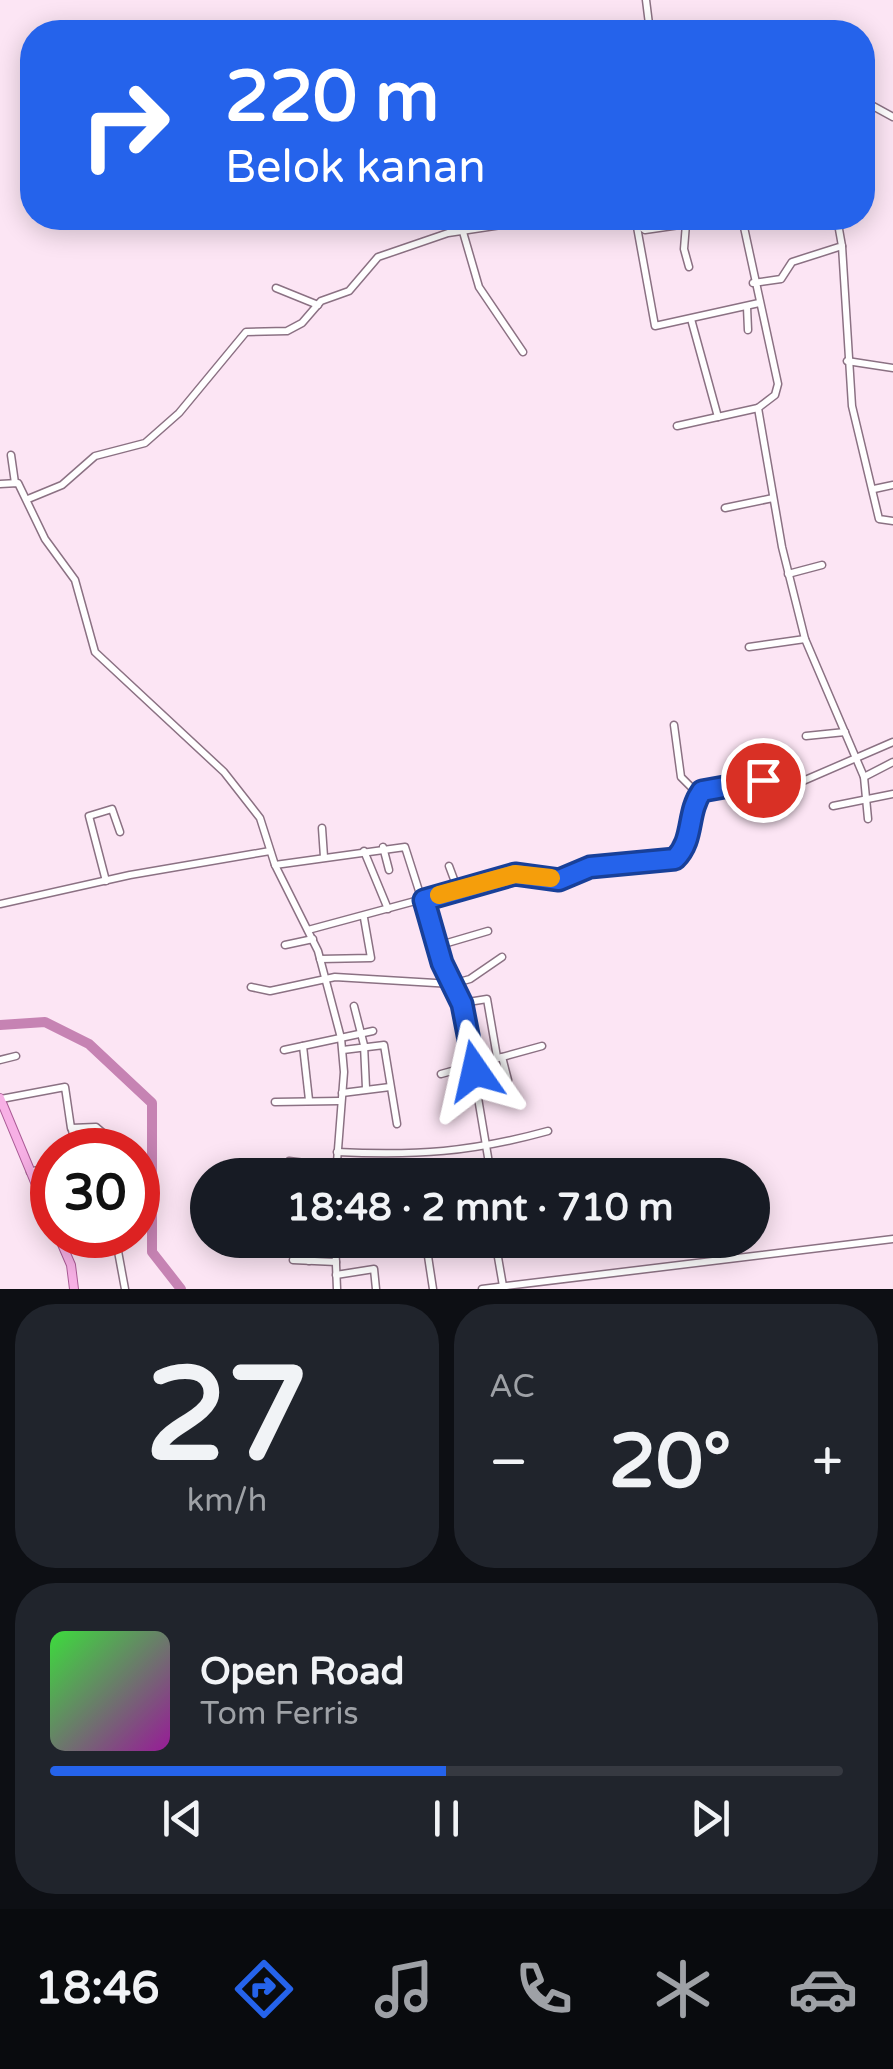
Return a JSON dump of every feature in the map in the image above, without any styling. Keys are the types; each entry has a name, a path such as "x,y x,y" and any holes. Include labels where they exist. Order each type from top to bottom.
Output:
{"main road":[{"path":"1,1098 30,1172"},
{"path":"68,1258 74,1289"}],"street":[{"path":"28,499 62,485 95,456 145,443 179,413 246,332 287,331 318,305 350,291 378,257 475,230"},
{"path":"637,230 653,324 759,303"},
{"path":"686,230 688,267"},
{"path":"677,426 758,408 778,390 744,230"},
{"path":"839,230 852,406 879,519 893,521"},
{"path":"463,232 479,287 523,352"},
{"path":"753,283 781,278 794,260 842,246"},
{"path":"276,288 318,305"},
{"path":"747,307 748,330"},
{"path":"691,319 718,416"},
{"path":"847,360 893,368"},
{"path":"758,408 788,574 805,638 864,777 868,819"},
{"path":"11,454 14,483 28,499 45,540 75,580 95,652 224,772 260,818 275,864 313,938 342,1038 337,1158"},
{"path":"0,484 14,483"},
{"path":"874,489 893,486"},
{"path":"725,508 773,498"},
{"path":"788,574 822,566"},
{"path":"748,647 805,638"},
{"path":"674,724 681,778 699,794"},
{"path":"806,736 844,732"},
{"path":"308,930 364,918 515,874 559,880 590,867 675,859 688,843 699,794 708,788 763,780 796,784 893,742"},
{"path":"864,777 893,762"},
{"path":"832,806 893,794"},
{"path":"106,880 89,816 112,809 120,832"},
{"path":"322,828 324,858"},
{"path":"275,864 404,846 437,946 462,1004 489,1158"},
{"path":"383,848 390,870"},
{"path":"364,850 388,909"},
{"path":"0,904 106,880 270,851"},
{"path":"449,866 458,890"},
{"path":"320,959 371,958 364,918"},
{"path":"437,946 488,931"},
{"path":"285,945 313,938"},
{"path":"251,987 270,991 326,978 452,984 470,979 502,958"},
{"path":"462,1004 486,999 508,1080"},
{"path":"354,1006 364,1046 366,1088"},
{"path":"284,1050 373,1030"},
{"path":"343,1050 384,1045 396,1124"},
{"path":"303,1046 309,1100"},
{"path":"441,1074 542,1046"},
{"path":"0,1060 16,1056"},
{"path":"1,1098 65,1087 72,1128"},
{"path":"275,1102 390,1088"},
{"path":"337,1152 436,1155 488,1148 548,1131"},
{"path":"482,1289 893,1239"},
{"path":"120,1258 125,1289"},
{"path":"336,1258 337,1289"},
{"path":"428,1258 433,1289"},
{"path":"498,1258 503,1286"},
{"path":"293,1260 336,1262"},
{"path":"336,1274 374,1269 376,1289"}],"waterway":[{"path":"0,1025 45,1022 89,1044 152,1103 152,1252 181,1289"}],"slow traffic":[{"path":"439,895 515,874 551,878"}],"route":[{"path":"475,1071 462,1004 442,963 424,900 515,874 559,880 590,867 675,859 688,843 692,809 702,791 763,780"}]}
